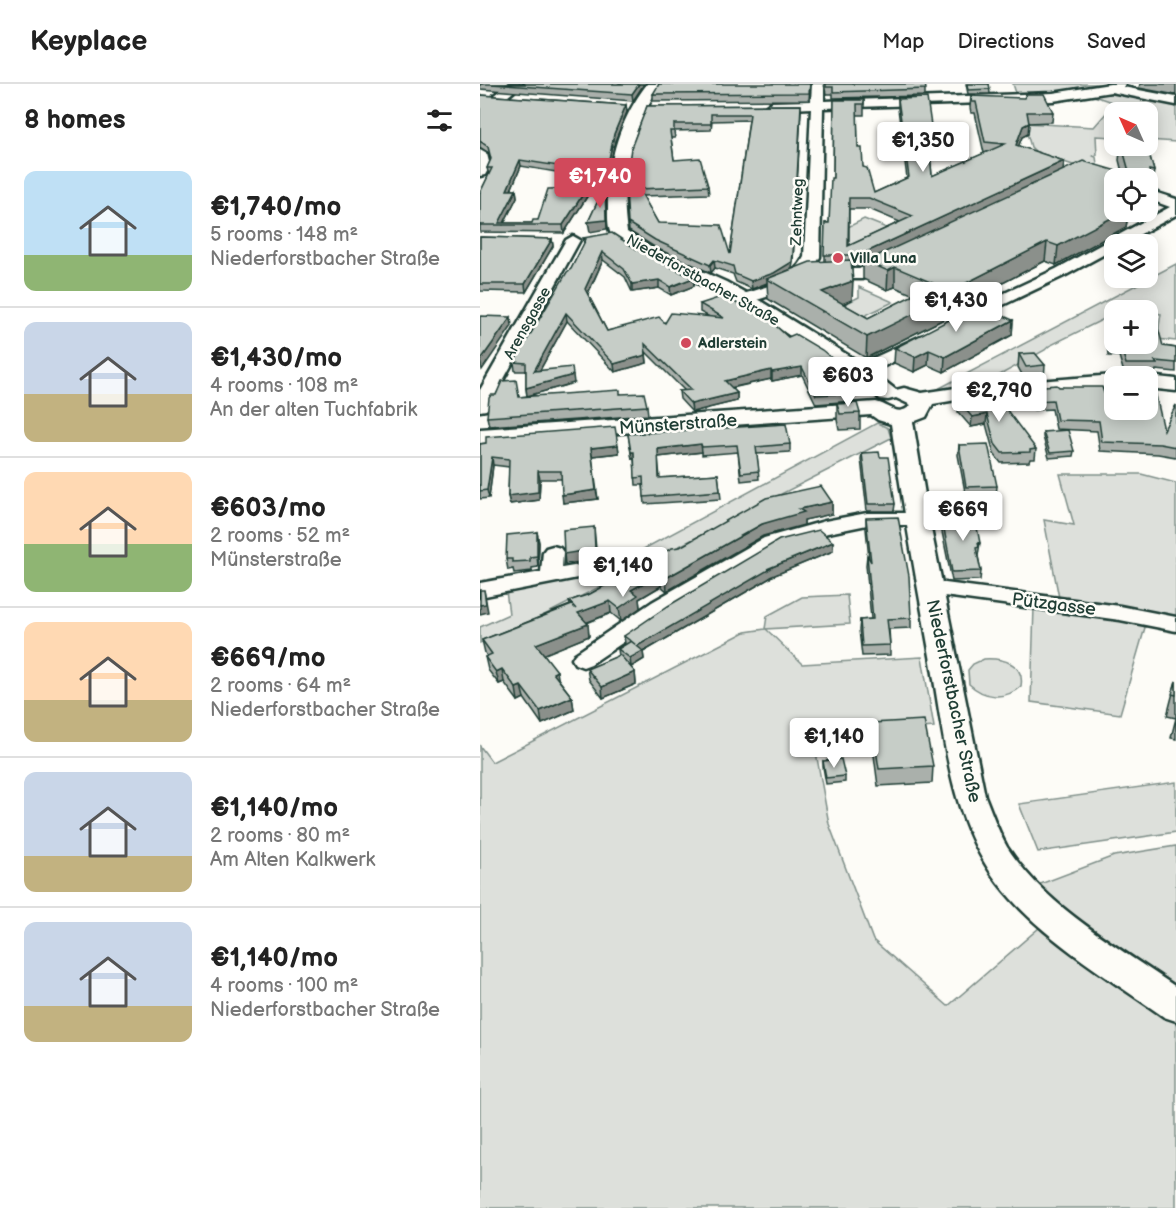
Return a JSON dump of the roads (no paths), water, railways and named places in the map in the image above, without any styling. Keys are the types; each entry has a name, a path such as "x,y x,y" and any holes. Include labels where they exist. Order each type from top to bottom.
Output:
{"street":[{"path":"517,84 494,97 519,100"},
{"name":"Niederforstbacher Straße","path":"654,84 638,108 627,136 618,175 614,235 743,299 860,370 882,401"},
{"name":"Zehntweg","path":"743,299 785,285 806,269 813,249 818,84"},
{"path":"954,84 956,101"},
{"path":"762,107 1053,97 1115,86 1176,101"},
{"path":"480,154 483,166 480,172"},
{"path":"1158,198 1176,204"},
{"path":"860,370 986,306 1061,272 1176,209"},
{"name":"Arensgasse","path":"480,406 573,239"},
{"path":"806,269 862,274 906,253"},
{"name":"Münsterstraße","path":"480,436 882,401 906,394 920,400 962,393 1104,382"},
{"path":"1158,383 1176,385"},
{"path":"901,418 918,412 922,405 920,400"},
{"name":"Münsterstraße","path":"882,401 885,415 901,418"},
{"name":"Niederforstbacher Straße","path":"901,418 917,519 970,796 984,832 997,857 1020,885 1052,915 1176,1006"},
{"path":"583,659 660,607 771,542 825,527 867,519 917,519"},
{"path":"551,576 553,552"},
{"path":"480,590 603,567"},
{"name":"Pützgasse","path":"930,588 1120,613 1176,624"}],"place":[{"name":"Villa Luna","path":"838,258"},
{"name":"Adlerstein","path":"686,343"}]}
